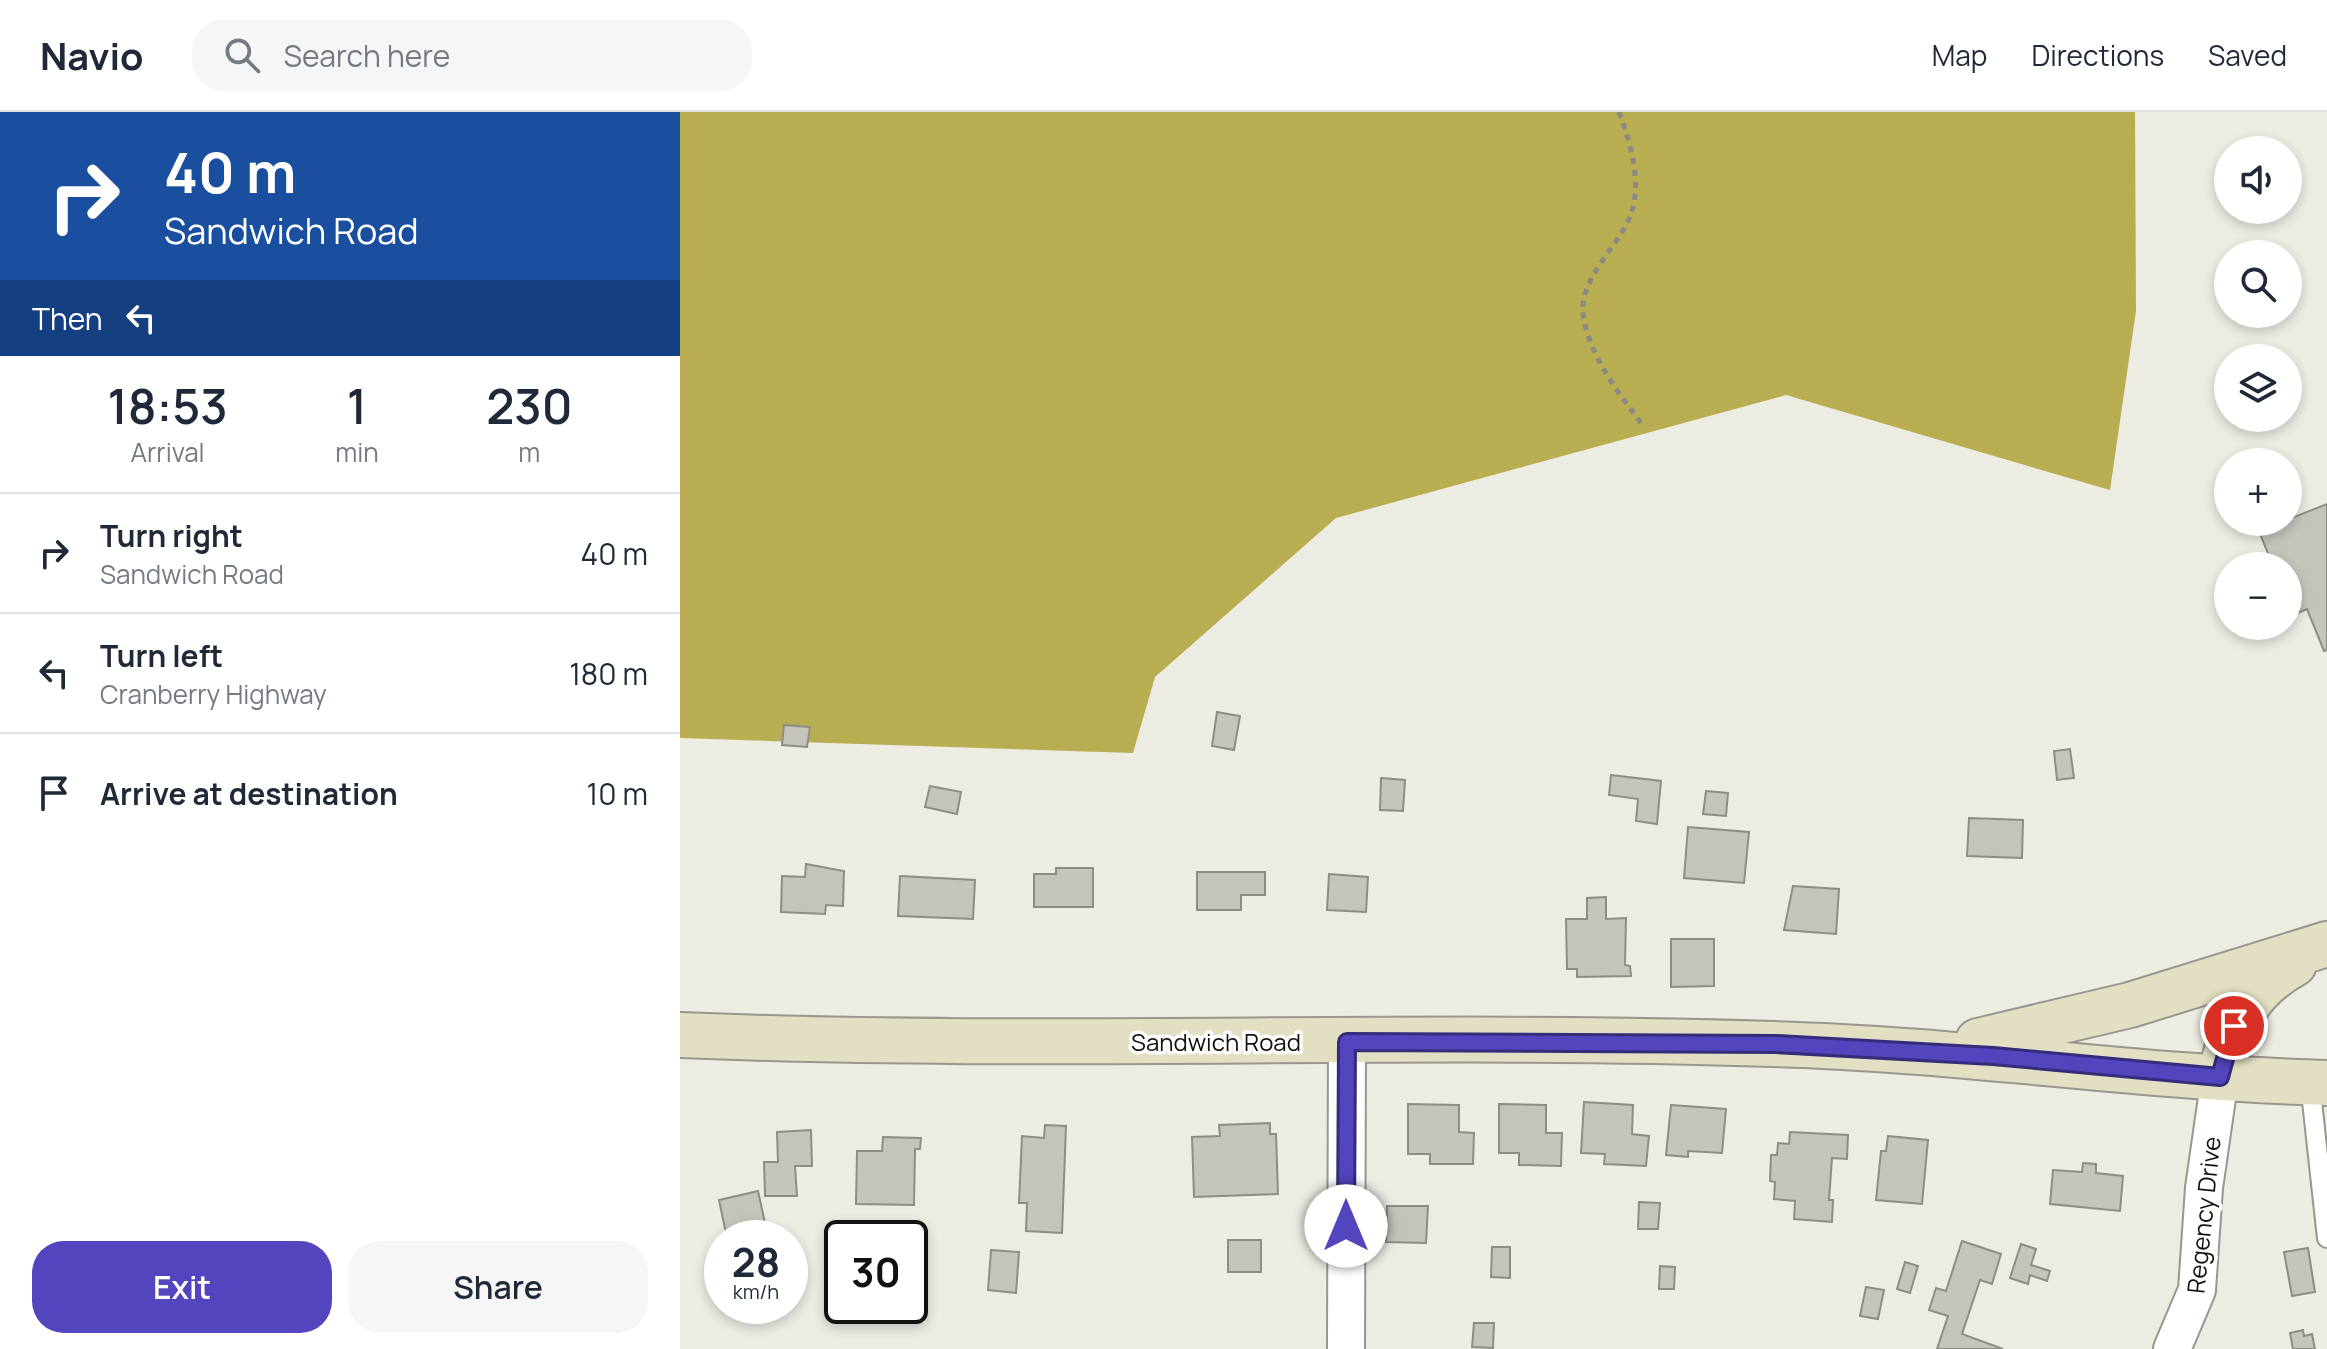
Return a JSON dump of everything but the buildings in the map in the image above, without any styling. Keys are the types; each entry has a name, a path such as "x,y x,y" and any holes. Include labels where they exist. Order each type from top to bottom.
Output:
{"main road":[{"path":"1912,1050 2023,1032 2130,1005 2327,946"},
{"path":"2220,1077 2234,1026 2253,996 2277,974 2327,946"},
{"name":"Sandwich Road","path":"680,1035 886,1041 1672,1041 1912,1050 2318,1083"}],"street":[{"path":"1346,1349 1347,1042"},
{"name":"Regency Drive","path":"2172,1349 2197,1290 2204,1188 2220,1077"}],"lane":[{"path":"2318,1083 2327,1238"}],"path":[{"path":"1619,112 1633,156 1635,187 1630,217 1589,284 1583,311 1590,339 1611,383 1641,423"}],"shaded area":[{"path":"680,112 2135,112 2136,311 2110,490 1786,395 1336,518 1155,677 1133,753 680,738"}],"route":[{"path":"1346,1226 1347,1042 1672,1041 1776,1044 1993,1056 2220,1077 2234,1026"}]}
